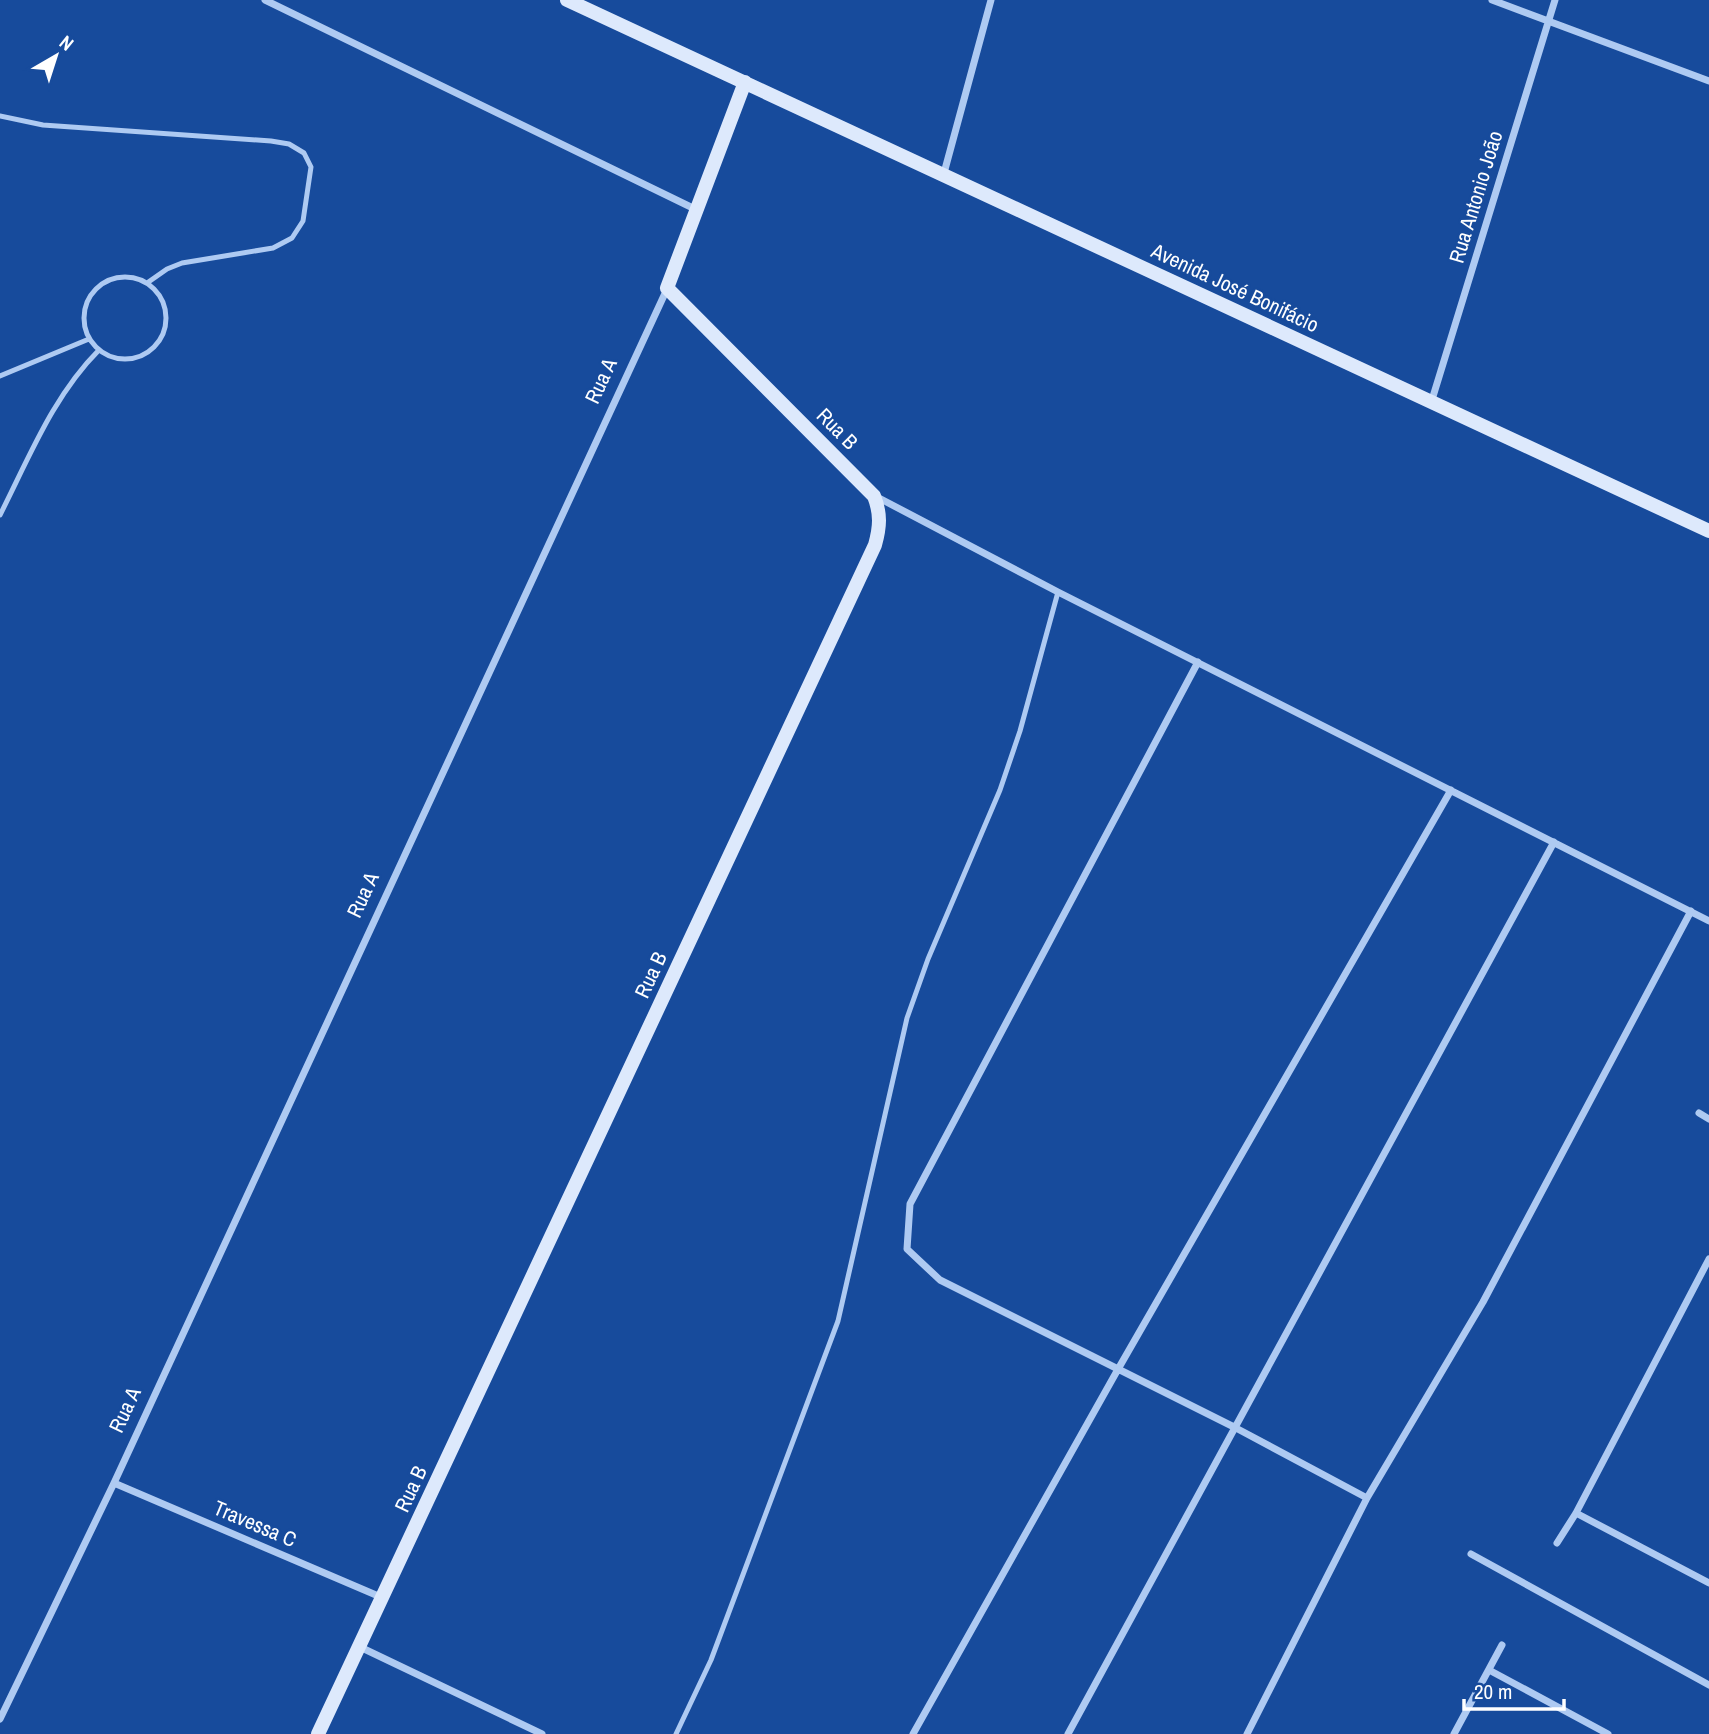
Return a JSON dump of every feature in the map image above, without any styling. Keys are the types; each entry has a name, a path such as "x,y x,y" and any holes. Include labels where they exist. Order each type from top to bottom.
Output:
{"street":[{"path":"265,0 697,210"},
{"name":"Avenida José Bonifácio","path":"566,0 944,173 1430,404 1709,531"},
{"path":"944,173 991,0"},
{"path":"1492,0 1709,81"},
{"name":"Rua Antonio João","path":"1430,404 1555,0"},
{"name":"Rua A","path":"0,1718 114,1483 667,288 745,82"},
{"name":"Rua B","path":"318,1734 875,545 880,526 879,508 874,496 667,288"},
{"path":"874,496 1709,921"},
{"path":"1198,662 910,1205 907,1249 940,1280 1117,1371 1234,1427 1367,1498"},
{"path":"914,1734 1117,1371 1451,790"},
{"path":"1068,1734 1554,842"},
{"path":"1247,1734 1367,1498 1483,1302 1691,911"},
{"path":"1699,1113 1709,1119"},
{"path":"1557,1543 1576,1513 1709,1259"},
{"name":"Travessa C","path":"114,1483 383,1598"},
{"path":"1576,1513 1709,1583"},
{"path":"1471,1554 1709,1685"},
{"path":"1454,1734 1503,1645"},
{"path":"360,1647 542,1734"},
{"path":"1489,1671 1608,1734"}],"lane":[{"path":"0,116 43,125 271,141 289,144 304,153 312,167 303,221 292,238 273,247 182,263 167,269 147,283"},
{"path":"123,277 147,283 159,295 164,307 166,320 163,332 157,343 136,358 110,356 89,338 84,326 88,298 97,287 109,280 123,277"},
{"path":"0,376 89,338"},
{"path":"0,515 60,396 77,372 99,349"},
{"path":"676,1734 711,1660 838,1321 907,1018 928,959 1000,790 1020,731 1058,592"}]}
